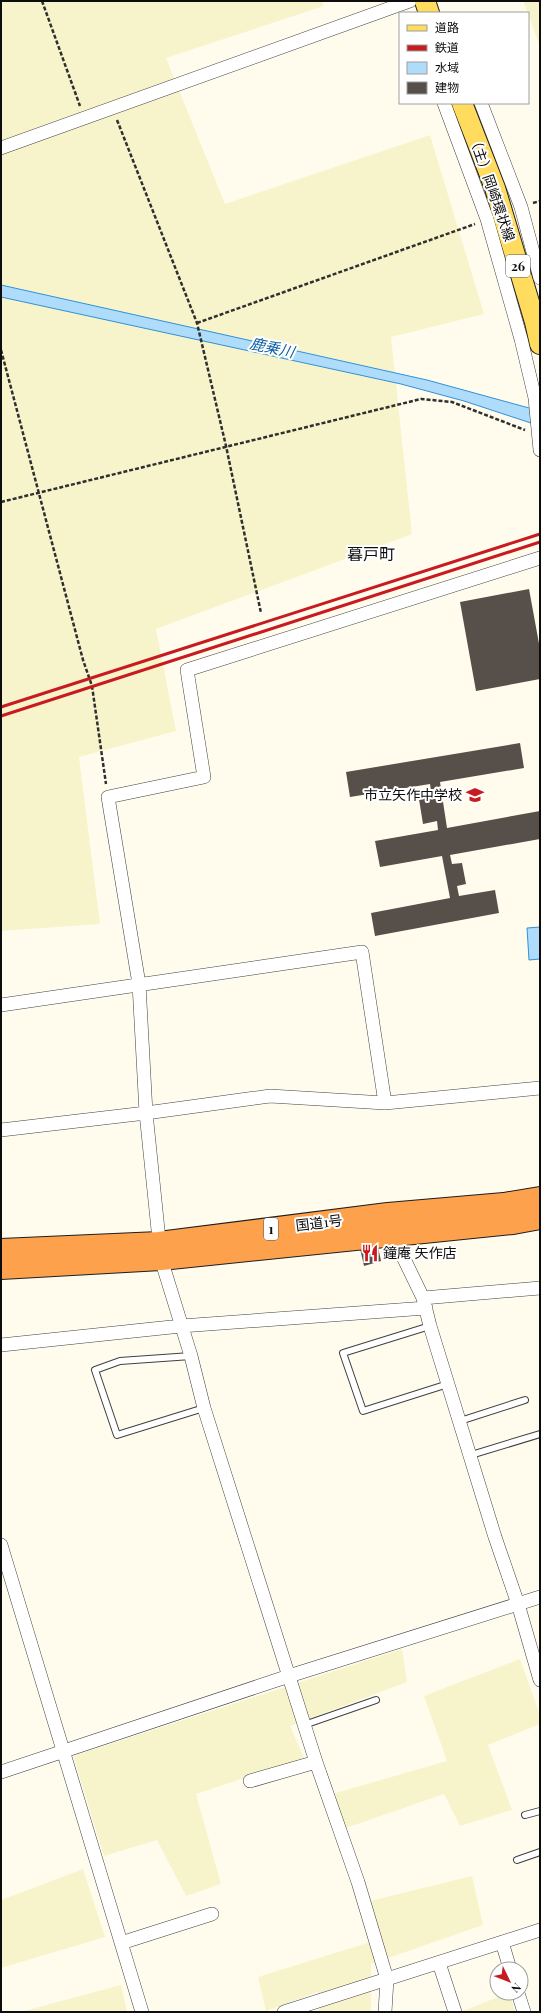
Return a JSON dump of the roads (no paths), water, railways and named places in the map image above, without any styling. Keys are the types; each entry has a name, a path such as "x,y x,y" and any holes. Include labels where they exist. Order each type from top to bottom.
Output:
{"highway":[{"name":"国道1号","path":"1,1268 389,1224 540,1198"},
{"name":"国道1号","path":"389,1224 513,1223 540,1218"},
{"name":"国道1号","path":"1,1250 160,1251"}],"main road":[{"path":"425,1 429,12"},
{"name":"（主）岡崎環状線","path":"462,104 495,188 535,322 540,344"}],"street":[{"path":"1,148 410,1"},
{"path":"444,104 488,219 537,398 540,450"},
{"path":"481,104 521,207 540,278"},
{"path":"386,2012 387,1979 357,1877 316,1762 288,1676 204,1408 191,1356 160,1251 146,1113 139,984 108,797 204,777 187,670 540,558"},
{"path":"1,1005 362,952 385,1103"},
{"path":"1,1130 146,1113 270,1096 385,1103 540,1088"},
{"path":"389,1224 425,1303 430,1326 471,1455 495,1537 518,1604 540,1680"},
{"path":"1,1345 425,1303 540,1288"},
{"path":"1,1545 142,2012"},
{"path":"1,1772 288,1676 540,1597"},
{"path":"250,1781 316,1762"},
{"path":"121,1943 212,1914"},
{"path":"284,2012 540,1930"},
{"path":"502,1942 508,1961"},
{"path":"439,1962 455,2012"},
{"path":"521,2001 524,2012"}],"lane":[{"path":"430,1326 343,1353 363,1411 448,1384"},
{"path":"191,1356 120,1361 95,1370 117,1435 204,1408"},
{"path":"460,1421 526,1400"},
{"path":"471,1455 540,1434"},
{"path":"304,1725 376,1700"},
{"path":"525,1816 540,1811"},
{"path":"516,1860 540,1852"}],"water":[{"name":"鹿乗川","path":"1,285 427,380 540,411 540,426 464,401 401,384 1,297"},
{"path":"540,927 540,959 529,960 527,928"}],"railway":[{"path":"1,707 540,534"},
{"path":"1,716 540,542"}],"place":[{"name":"市立矢作中学校","path":"475,795"},
{"name":"鐘庵 矢作店","path":"370,1253"}],"district":[{"name":"暮戸町","path":"371,554"}]}
